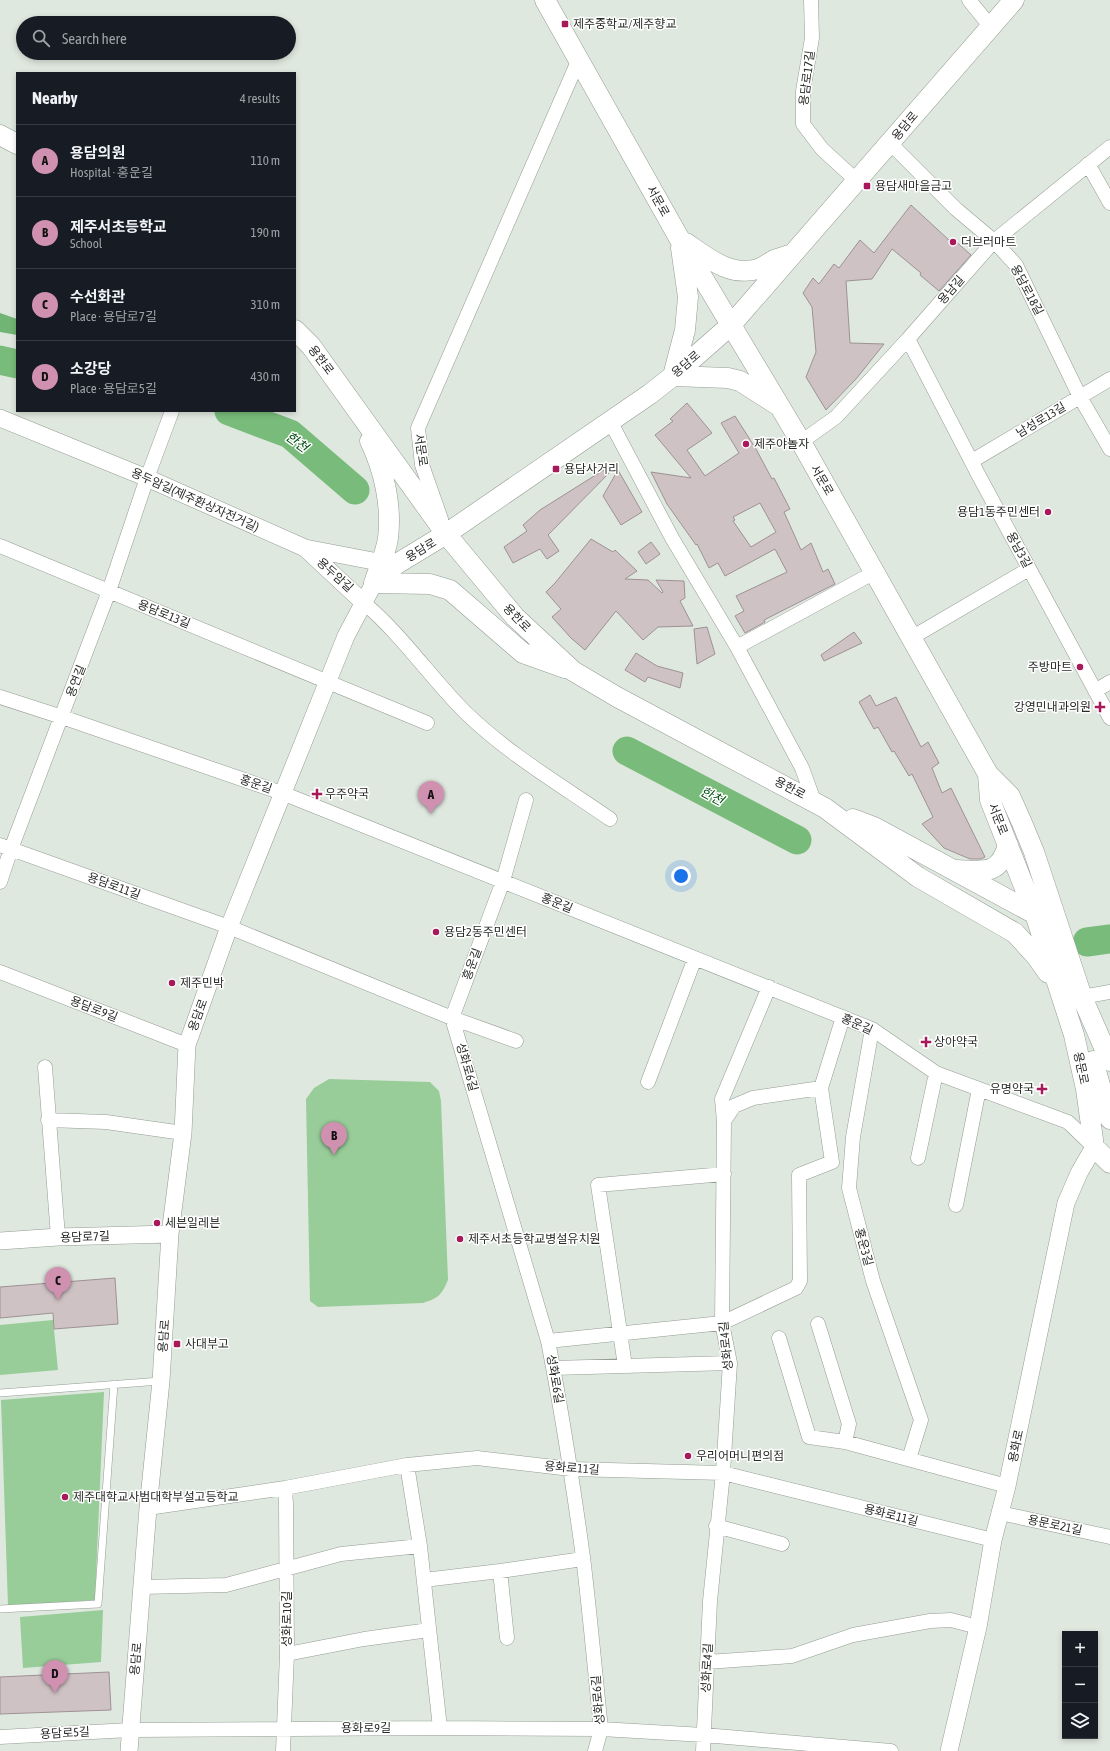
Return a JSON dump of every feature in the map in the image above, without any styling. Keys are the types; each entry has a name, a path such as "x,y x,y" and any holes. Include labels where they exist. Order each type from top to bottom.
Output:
{"main road":[{"name":"서문로","path":"545,0 679,238 801,442 988,774 990,800 1035,914 1061,991"},
{"name":"용담로","path":"388,564 446,534 610,421 674,376 731,325 1014,0"},
{"path":"0,135 16,143"},
{"path":"679,238 718,265 731,270 748,271 759,269 774,260 795,253"},
{"path":"679,238 688,297 685,330 674,376 716,376 734,379 740,381 780,407"},
{"name":"용한로","path":"296,331 311,346 446,534 515,618 572,670 617,697 820,804 874,826 1035,914 1051,933 1058,951 1071,966"},
{"path":"352,402 376,454 385,483 388,515 388,564 374,583"},
{"path":"374,583 430,584 450,590 523,653 572,670"},
{"path":"988,774 1010,796 1022,823 1034,852 1082,997 1105,1041 1110,1061"},
{"name":"용한로","path":"820,804 918,877 1015,932 1036,956 1061,991"},
{"path":"955,871 985,871 991,869 1000,863 1004,857 1008,845"},
{"path":"889,854 958,885 962,884 963,879 955,871"},
{"name":"용문로","path":"1061,991 1074,1035 1086,1089 1094,1147 1110,1178"},
{"name":"용문로","path":"1082,997 1085,1033 1110,1119"},
{"path":"1094,1147 1110,1163"}],"street":[{"name":"용담로17길","path":"811,0 812,38 803,91 803,124 822,149 857,181"},
{"path":"969,0 990,26"},
{"name":"서문로","path":"446,534 422,465 418,428 579,59"},
{"name":"용담로18길","path":"890,143 956,209 994,241 1016,265 1080,397 1110,448"},
{"name":"용남길","path":"801,442 836,417 908,339 994,241 1110,147"},
{"path":"1088,164 1110,203"},
{"name":"용남3길","path":"908,339 1029,569 1110,718"},
{"name":"남성로13길","path":"972,461 1110,379"},
{"name":"용연길","path":"0,882 6,847 62,717 109,591 147,478 172,412"},
{"name":"용두암길(제주환상자전거길)","path":"0,418 147,478 305,548 388,564"},
{"path":"610,421 672,538 737,647 820,804"},
{"name":"용담로13길","path":"0,546 329,681"},
{"name":"용두암길","path":"305,548 364,603"},
{"path":"912,638 1029,569"},
{"path":"737,647 875,572"},
{"name":"용담로","path":"129,1751 148,1508 161,1381 170,1234 183,1133 187,1045 229,928 282,793 329,681 346,636 374,583"},
{"path":"364,603 383,619 464,711 499,743 610,819"},
{"path":"329,681 426,723"},
{"path":"1096,691 1110,682"},
{"name":"홍운길","path":"0,697 282,793 843,1017 872,1029 936,1072 1068,1122 1094,1147"},
{"name":"흥운길","path":"452,1018 503,881 526,800"},
{"name":"용담로11길","path":"6,847 229,928"},
{"path":"229,928 452,1018 516,1041"},
{"path":"648,1082 695,958"},
{"name":"용담로9길","path":"0,972 187,1045"},
{"name":"성화로4길","path":"703,1751 716,1526 723,1473 730,1363 722,1323 724,1121 722,1099 769,987"},
{"path":"1082,997 1110,992"},
{"path":"548,1341 722,1323 796,1288 800,1281 799,1175 832,1162 822,1088 843,1017"},
{"name":"성화로6길","path":"452,1018 548,1341 554,1368 571,1469 583,1559 601,1729 595,1751"},
{"name":"홍운3길","path":"872,1029 853,1138 848,1188 873,1281 921,1420 909,1459"},
{"path":"45,1067 58,1237"},
{"path":"918,1158 936,1072"},
{"path":"724,1121 734,1106 753,1098 822,1088"},
{"path":"956,1205 979,1089"},
{"path":"48,1120 106,1122 183,1133"},
{"name":"용화로","path":"949,1751 978,1627 993,1540 1007,1486 1066,1203 1079,1173 1094,1147"},
{"path":"625,1366 598,1185 724,1174"},
{"name":"용담로7길","path":"0,1241 58,1237 170,1234"},
{"path":"818,1324 849,1424 845,1442"},
{"path":"779,1338 809,1437 845,1442 1007,1486"},
{"path":"554,1368 730,1363"},
{"name":"용화로11길","path":"148,1508 285,1488 407,1465 477,1458 571,1469 723,1473 993,1540"},
{"path":"407,1465 420,1546 440,1728"},
{"name":"성화로10길","path":"283,1751 288,1654 285,1488"},
{"name":"용문로21길","path":"1000,1513 1110,1537"},
{"path":"716,1526 782,1544"},
{"path":"142,1587 226,1585 341,1554 420,1546"},
{"path":"424,1580 583,1559"},
{"path":"500,1571 507,1638"},
{"path":"707,1662 792,1656 853,1635 930,1621 951,1620 978,1627"},
{"path":"288,1654 364,1639 429,1630"},
{"name":"용화로9길","path":"130,1730 284,1728 601,1729 704,1735 819,1748 891,1751"},
{"name":"용담로5길","path":"0,1736 130,1730"}],"lane":[{"path":"0,1393 161,1381"},
{"path":"0,1609 98,1604 114,1384"}],"green space":[{"path":"0,313 16,319 16,335 0,332"},
{"path":"329,1079 430,1082 439,1091 441,1101 448,1280 441,1293 432,1300 423,1303 318,1307 310,1301 306,1099 314,1088"},
{"path":"53,1320 58,1370 0,1375 0,1325"},
{"path":"104,1392 95,1600 8,1606 1,1400"},
{"path":"103,1610 101,1662 23,1668 20,1617"}],"building":[{"path":"911,205 950,241 952,238 971,255 939,291 920,275 921,273 892,249 872,279 846,281 850,343 884,344 856,379 826,410 806,377 816,352 812,307 803,293 813,278 819,284 834,264 839,268 860,240 874,253"},
{"path":"687,403 712,433 687,450 705,476 739,453 721,423 735,416 756,449 772,479 774,478 790,509 784,512 801,550 811,543 823,572 828,569 835,584 764,620 765,622 745,633 735,616 744,611 736,596 787,572 775,549 725,576 718,563 709,568 697,544 696,545 667,504 651,472 691,478 655,435 673,421 670,419","holes":["760,503 776,532 751,547 733,521 735,520 733,517"]},
{"path":"610,466 613,469 548,535 559,551 547,559 540,549 513,563 504,547 527,531 523,525 540,510"},
{"path":"618,470 642,512 621,525 603,496"},
{"path":"591,539 613,552 615,550 637,571 625,579 648,580 662,593 663,592 656,580 684,581 685,598 680,601 693,626 658,627 643,640 616,611 585,650 571,638 552,617 561,609 546,592"},
{"path":"651,542 660,554 646,564 638,552"},
{"path":"707,627 715,654 697,664 694,629"},
{"path":"854,632 862,643 824,661 821,655"},
{"path":"636,653 657,666 683,673 680,688 648,677 645,682 625,670"},
{"path":"870,695 876,706 896,697 921,747 928,742 939,763 932,768 942,793 951,788 985,857 981,859 970,859 944,848 922,824 933,817 912,774 909,776 894,751 892,752 878,727 874,729 859,702"},
{"path":"115,1278 118,1324 54,1329 53,1313 0,1318 0,1287"},
{"path":"109,1672 111,1710 0,1714 0,1677"}],"waterway":[{"name":"한천","path":"0,360 16,364"},
{"name":"한천","path":"232,412 290,434 355,490"},
{"name":"한천","path":"627,751 797,840"},
{"name":"한천","path":"1087,942 1110,939"}],"place":[{"name":"제주중학교/제주향교","path":"565,24"},
{"name":"용담새마을금고","path":"867,186"},
{"name":"더브러마트","path":"953,242"},
{"name":"제주야놀자","path":"746,444"},
{"name":"용담사거리","path":"556,469"},
{"name":"용담1동주민센터","path":"1048,512"},
{"name":"주방마트","path":"1080,667"},
{"name":"강영민내과의원","path":"1100,707"},
{"name":"우주약국","path":"317,794"},
{"name":"용담의원","path":"431,814"},
{"name":"용담2동주민센터","path":"436,932"},
{"name":"제주민박","path":"172,983"},
{"name":"상아약국","path":"926,1042"},
{"name":"유명약국","path":"1042,1089"},
{"name":"제주서초등학교","path":"334,1155"},
{"name":"세븐일레븐","path":"157,1223"},
{"name":"제주서초등학교병설유치원","path":"460,1239"},
{"name":"수선화관","path":"58,1300"},
{"name":"사대부고","path":"177,1344"},
{"name":"우리어머니편의점","path":"688,1456"},
{"name":"제주대학교사범대학부설고등학교","path":"65,1497"},
{"name":"소강당","path":"55,1693"}]}
